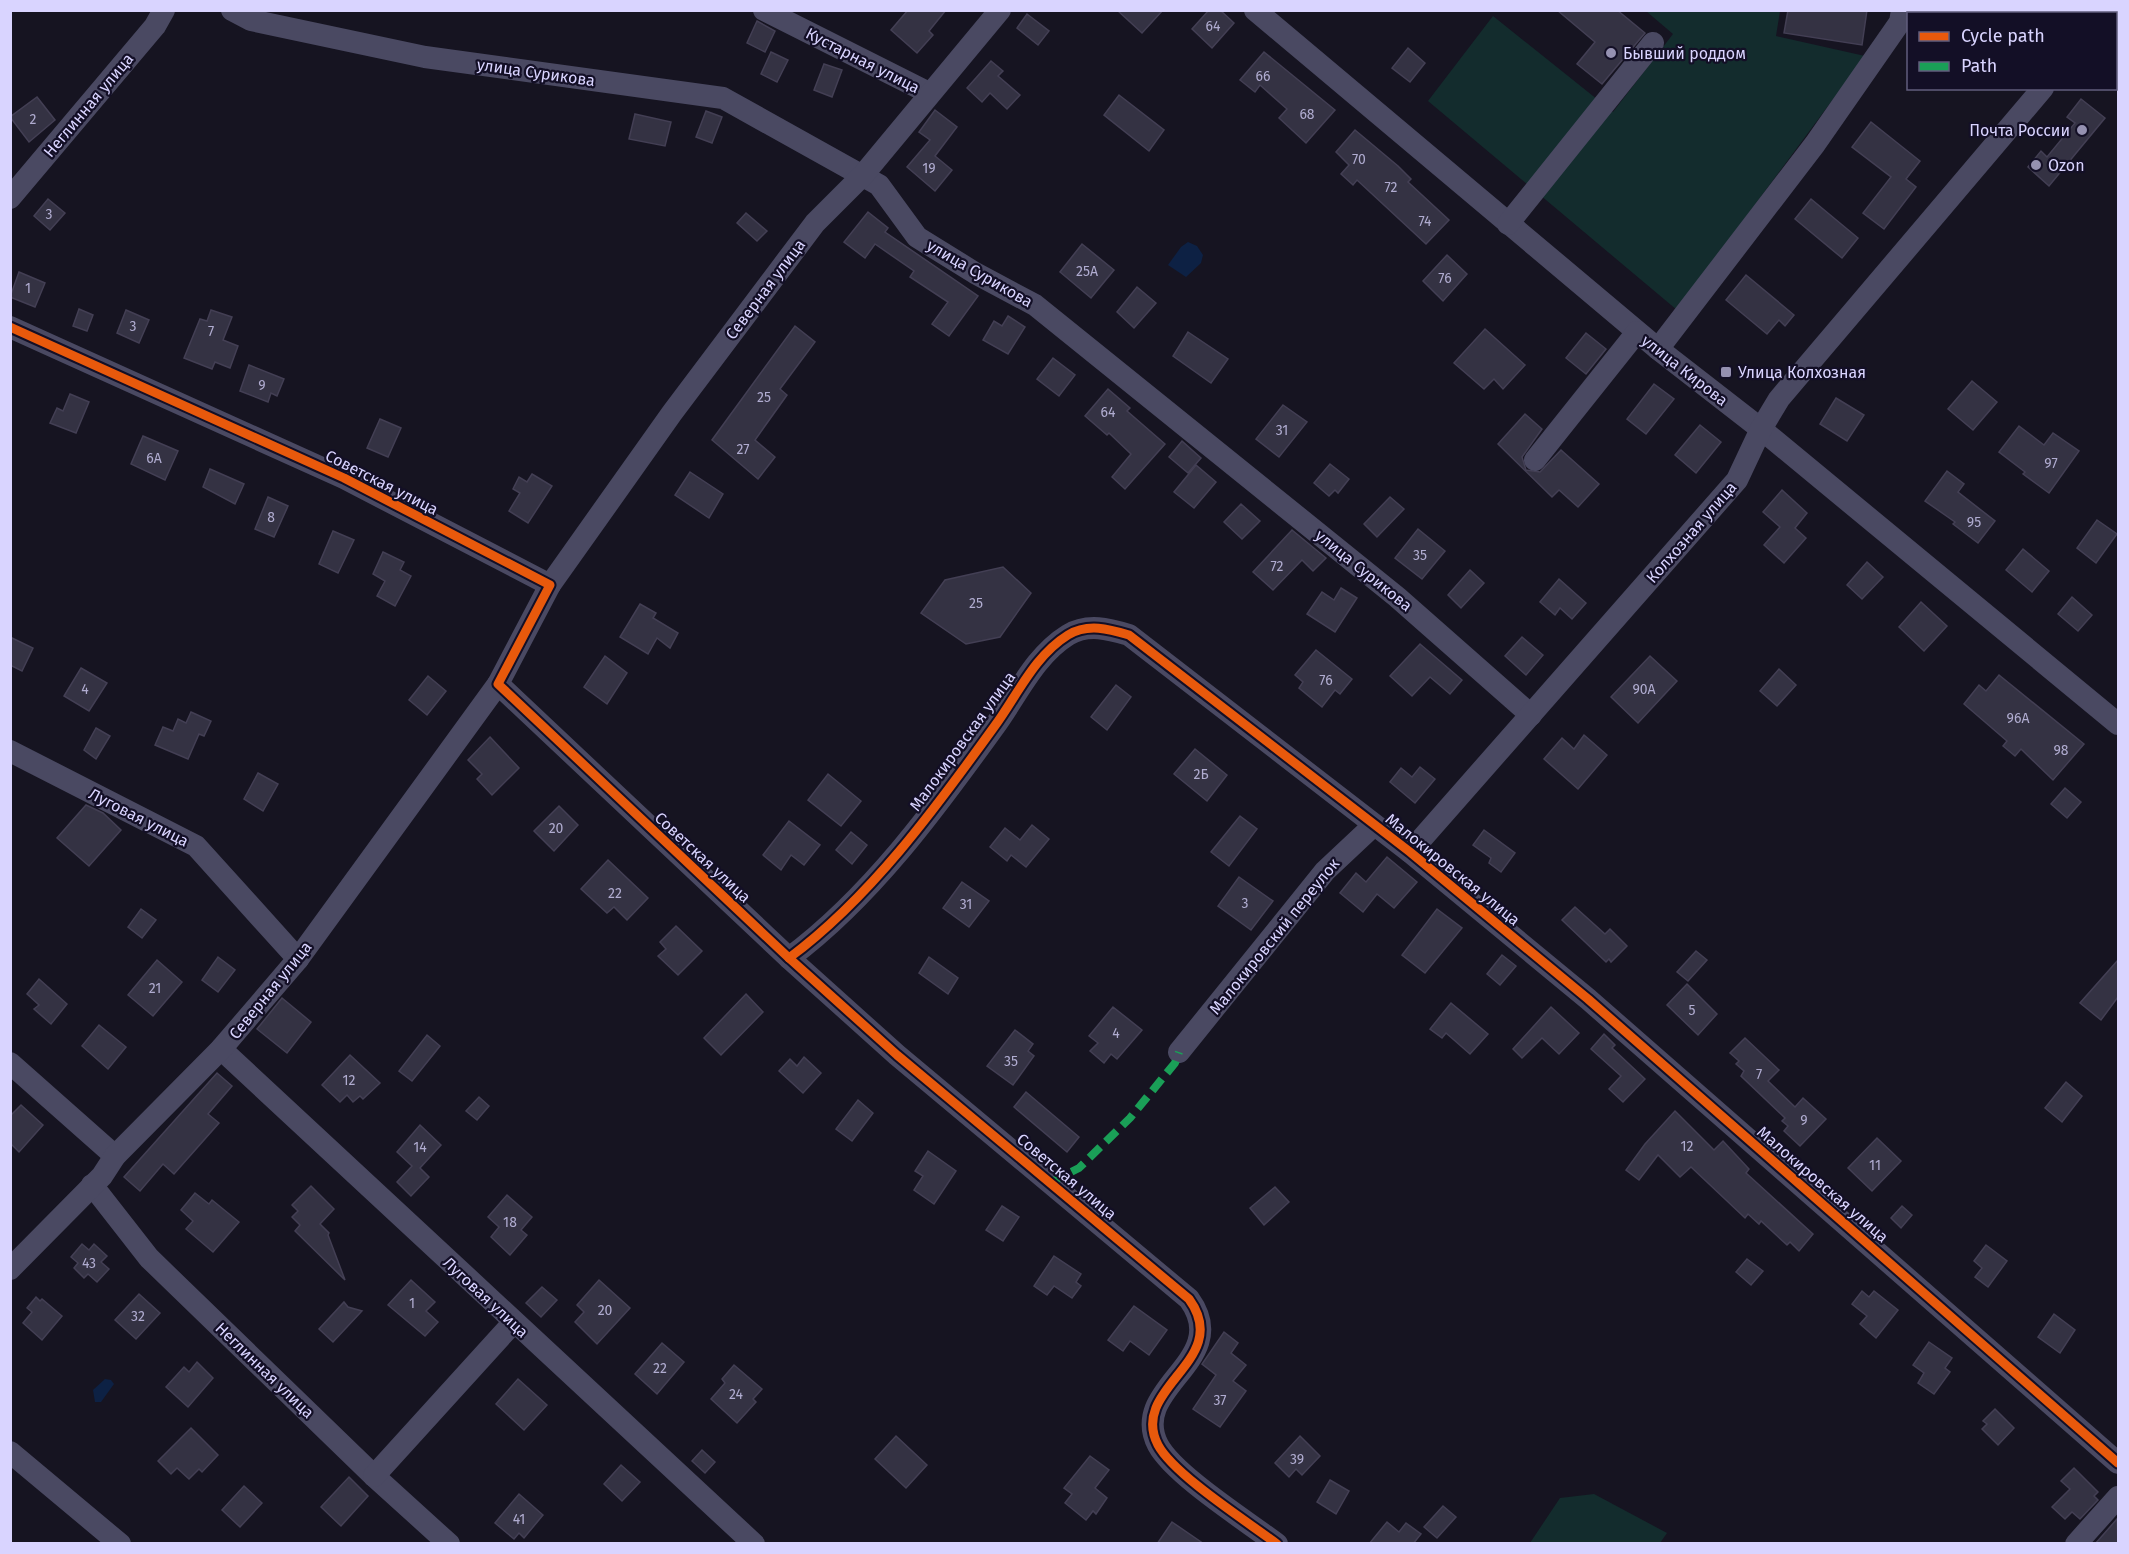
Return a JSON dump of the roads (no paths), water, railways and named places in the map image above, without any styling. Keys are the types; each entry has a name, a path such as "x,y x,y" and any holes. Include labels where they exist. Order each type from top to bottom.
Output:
{"street":[{"name":"Неглинная улица","path":"10,198 155,26 164,10"},
{"name":"улица Сурикова","path":"232,10 251,20 425,57 723,98 879,185 917,237 975,273 1035,304 1397,597 1531,715"},
{"name":"Кустарная улица","path":"765,10 929,93"},
{"name":"Северная улица","path":"550,585 672,413 815,223 863,175 1000,10"},
{"name":"улица Кирова","path":"1255,10 1637,332 1761,429 2118,724"},
{"path":"1658,349 1815,144 1904,18"},
{"path":"1508,224 1653,43"},
{"name":"Колхозная улица","path":"1410,852 1737,480 1761,429 1779,399 2041,90"},
{"name":"Советская улица","path":"10,327 344,478 550,585"},
{"path":"1535,460 1637,332"},
{"path":"498,684 550,585"},
{"name":"Малокировская улица","path":"789,958 840,916 900,849 995,726 1031,672 1053,645 1083,628 1105,628 1130,635 1410,852 1588,999 2118,1463"},
{"name":"Северная улица","path":"10,1269 221,1049 298,959 498,684"},
{"name":"Советская улица","path":"498,684 789,958 897,1054 1189,1299 1199,1312 1202,1328 1199,1344 1191,1359 1156,1405 1153,1430 1169,1460 1277,1544"},
{"name":"Луговая улица","path":"10,751 196,846 298,959"},
{"name":"Малокировский переулок","path":"1179,1052 1324,871 1374,825"},
{"name":"Луговая улица","path":"221,1049 513,1323 754,1544"},
{"path":"10,1063 116,1156"},
{"name":"Неглинная улица","path":"92,1185 149,1258 374,1476 448,1544"},
{"path":"374,1476 513,1323"},
{"path":"10,1452 120,1544"},
{"path":"2076,1544 2118,1497"}],"water":[{"path":"1188,242 1197,246 1203,255 1201,263 1186,277 1168,265 1181,247"},
{"path":"105,1379 111,1380 114,1384 101,1402 95,1402 93,1390"}],"place":[{"name":"Бывший роддом","path":"1611,53"},
{"name":"Почта России","path":"2082,130"},
{"name":"Ozon","path":"2036,165"},
{"name":"Улица Колхозная","path":"1726,372"}]}
